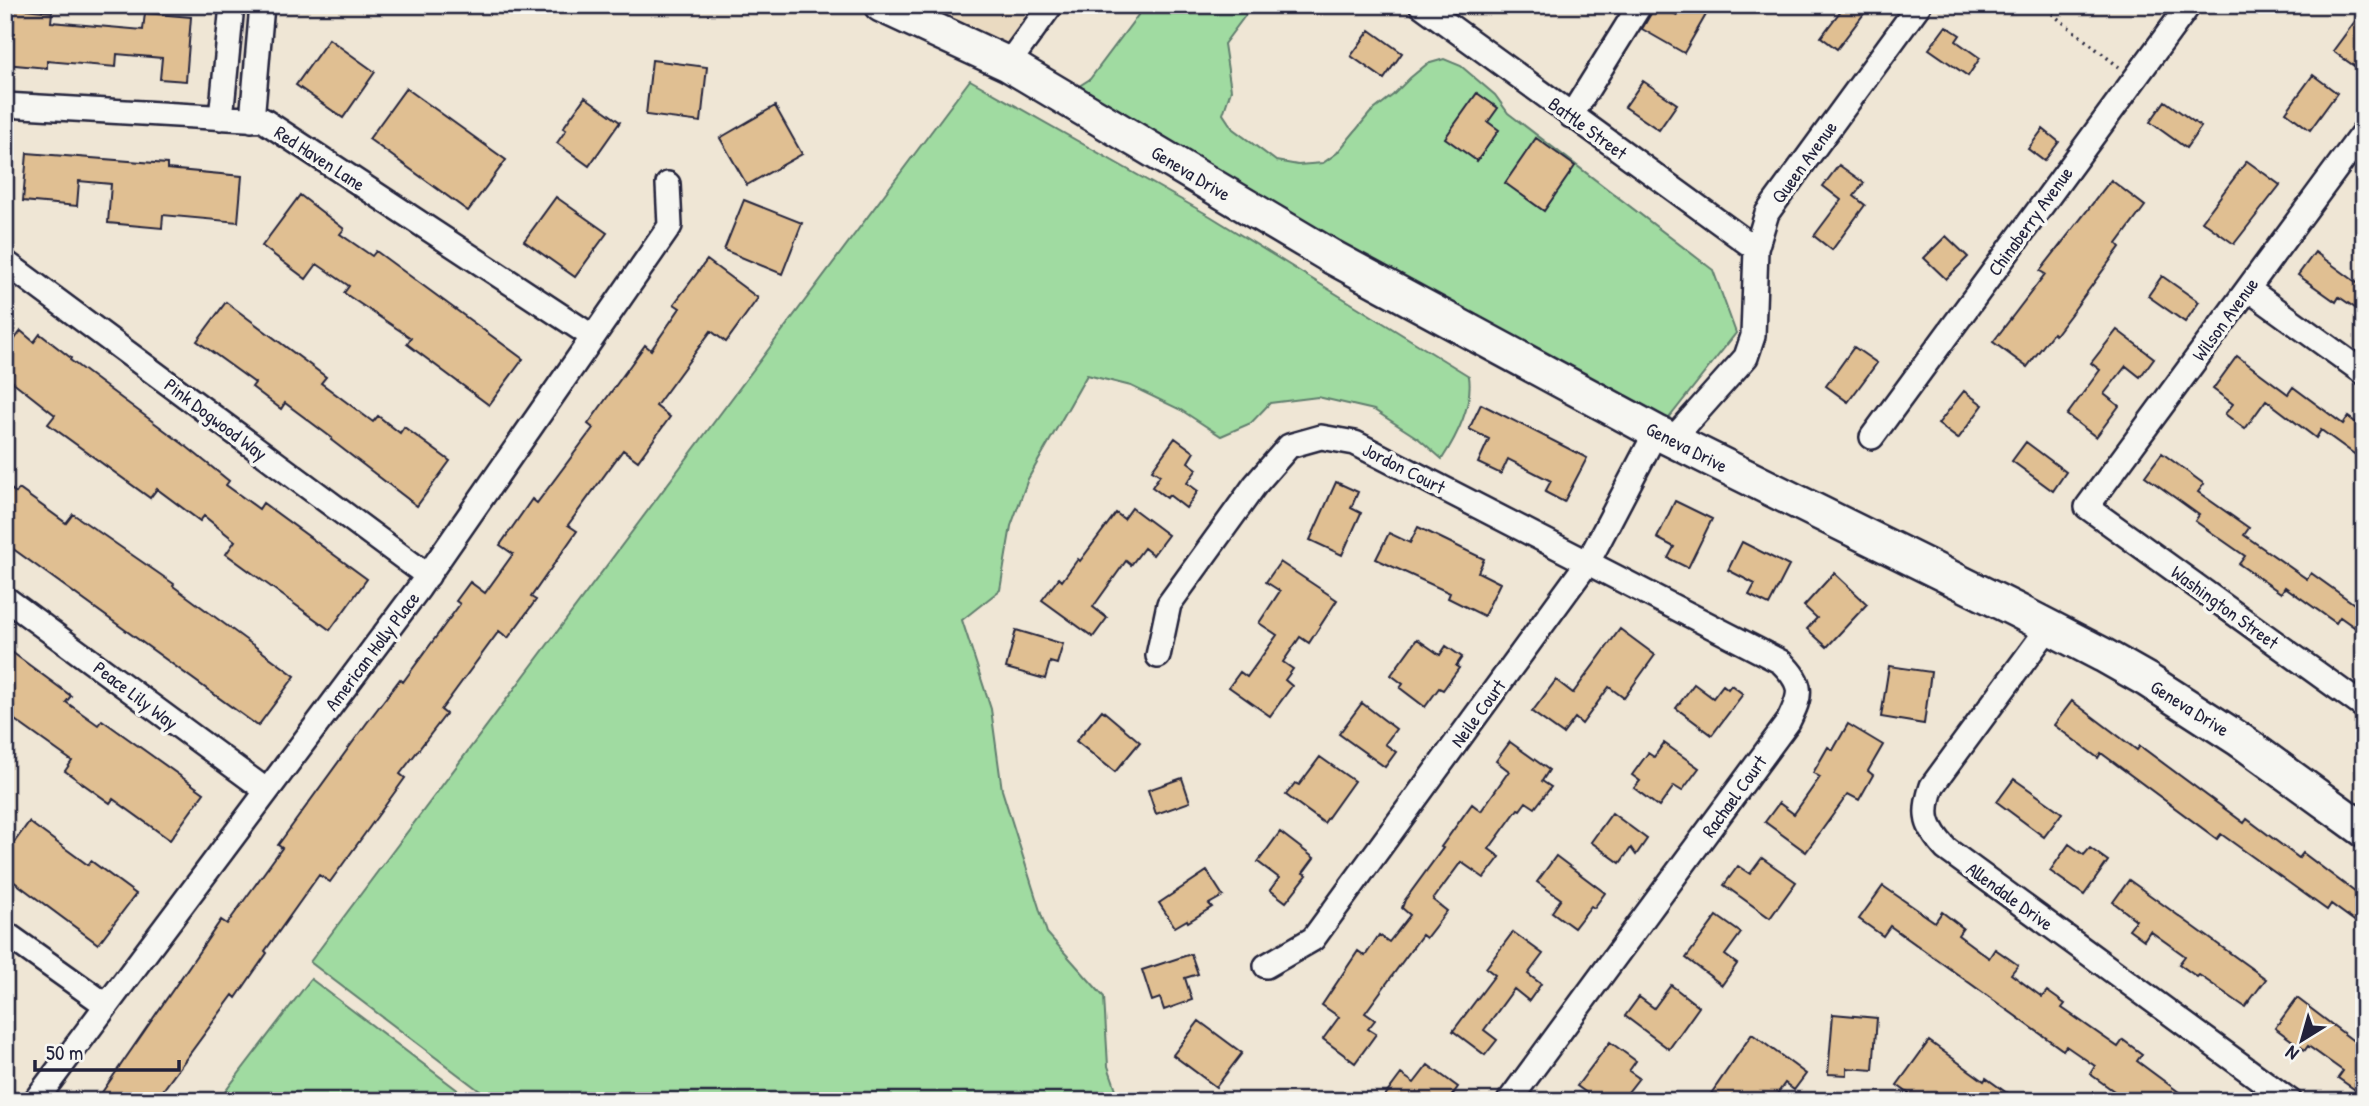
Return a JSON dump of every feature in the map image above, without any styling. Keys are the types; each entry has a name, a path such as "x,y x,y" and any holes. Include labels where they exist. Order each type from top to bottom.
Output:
{"main road":[{"name":"Geneva Drive","path":"881,5 1008,64 1332,257 1664,436 2049,626 2136,674 2210,720 2364,830"}],"street":[{"path":"221,118 232,5"},
{"path":"252,120 262,5"},
{"path":"1008,64 1051,5"},
{"name":"Battle Street","path":"1421,5 1756,248"},
{"path":"1571,116 1640,5"},
{"name":"Queen Avenue","path":"1664,436 1746,357 1753,336 1756,248 1767,212 1919,5"},
{"name":"Chinaberry Avenue","path":"1872,437 2189,5"},
{"path":"230,29 259,33"},
{"name":"Red Haven Lane","path":"5,106 262,121 593,337"},
{"name":"Wilson Avenue","path":"2087,507 2364,131"},
{"name":"American Holly Place","path":"35,1101 428,576 670,226 668,184"},
{"name":"Pink Dogwood Way","path":"5,262 428,576"},
{"path":"2248,289 2364,373"},
{"name":"Neile Court","path":"1266,966 1312,939 1588,562 1664,436"},
{"name":"Jordon Court","path":"1158,656 1169,604 1255,485 1289,446 1321,437 1355,443 1588,562"},
{"name":"Washington Street","path":"2087,507 2364,707"},
{"name":"Rachael Court","path":"1509,1101 1788,722 1800,697 1796,676 1781,662 1588,562"},
{"name":"Peace Lily Way","path":"5,598 267,791"},
{"name":"Allendale Drive","path":"2049,626 1932,786 1926,801 1927,821 1932,834 1946,849 2290,1101"},
{"path":"5,933 106,1005"}],"path":[{"path":"2041,5 2134,79"}],"shaded area":[{"path":"907,5 1038,5 1005,50"}],"green space":[{"path":"1139,5 1253,5 1224,44 1231,90 1223,114 1233,129 1276,161 1298,165 1323,163 1337,153 1370,113 1427,64 1444,59 1461,66 1495,95 1508,113 1713,270 1736,333 1665,423 1338,247 1073,90 1090,79 1138,15"},
{"path":"970,80 1210,216 1469,376 1469,398 1458,430 1442,459 1419,439 1374,410 1318,397 1270,403 1251,423 1221,436 1181,410 1131,386 1087,375 1028,479 1011,526 1000,590 962,620 991,709 1002,790 1047,933 1104,997 1108,1066 1120,1101 493,1101 310,962"},
{"path":"311,979 472,1101 218,1101"}],"building":[{"path":"1656,5 1677,15 1682,5 1694,5 1707,13 1684,53 1642,29"},
{"path":"1845,5 1857,5 1866,11 1837,49 1821,37"},
{"path":"5,7 52,12 51,22 143,30 145,13 191,17 186,81 160,79 162,58 117,54 116,67 47,61 47,68 5,64"},
{"path":"2364,9 2364,73 2333,51"},
{"path":"1946,26 1960,35 1956,41 1980,58 1968,76 1929,49"},
{"path":"1370,30 1402,53 1384,79 1351,56"},
{"path":"329,39 375,72 343,118 296,85"},
{"path":"652,60 707,67 701,122 646,115"},
{"path":"2313,75 2337,93 2310,130 2286,112"},
{"path":"1643,81 1677,104 1659,130 1625,107"},
{"path":"406,88 506,160 468,211 369,139"},
{"path":"1477,93 1498,108 1488,122 1499,130 1477,161 1445,138"},
{"path":"585,97 620,122 589,166 557,143 566,130 563,128"},
{"path":"2165,101 2201,127 2186,148 2150,122"},
{"path":"775,106 802,154 747,185 720,138"},
{"path":"2043,129 2059,142 2044,161 2028,149"},
{"path":"1536,138 1575,166 1544,211 1505,183"},
{"path":"27,153 167,164 167,169 242,176 238,222 163,215 162,228 108,223 111,184 79,181 77,206 23,201"},
{"path":"2247,161 2280,185 2234,244 2202,221"},
{"path":"1839,165 1864,183 1854,196 1865,205 1832,250 1814,236 1841,200 1823,186"},
{"path":"2111,180 2145,206 2117,244 2120,247 2071,314 2027,367 1993,342 2045,274 2040,271"},
{"path":"300,195 344,229 340,234 372,256 376,251 523,359 489,405 407,344 411,338 344,293 349,286 317,264 306,279 262,246"},
{"path":"556,197 607,233 575,277 524,241"},
{"path":"744,200 802,223 782,274 724,250"},
{"path":"1946,236 1968,257 1946,279 1924,258"},
{"path":"2315,252 2364,288 2364,314 2339,297 2336,302 2298,275"},
{"path":"707,260 758,298 726,342 711,331 656,406 670,417 638,461 623,450 568,525 577,531 531,597 536,600 508,638 499,631 441,710 446,714 400,774 405,778 330,882 319,875 265,951 267,953 236,998 233,995 155,1101 96,1101 221,920 227,924 282,848 278,845 366,724 400,679 403,682 460,604 456,601 470,582 485,593 513,554 500,545 532,499 537,503 593,428 588,424 645,345 651,350 680,308 674,304"},
{"path":"2162,276 2199,302 2185,322 2148,296"},
{"path":"226,302 326,377 321,383 373,422 378,416 400,433 404,427 450,461 417,506 285,403 281,409 252,387 255,383 197,341"},
{"path":"2117,330 2154,358 2140,377 2126,366 2104,394 2119,406 2096,437 2067,415 2100,370 2091,363"},
{"path":"21,331 34,342 40,334 71,358 70,360 229,481 226,485 259,509 263,503 367,579 330,630 226,554 235,541 204,516 200,521 157,489 150,498 48,424 55,415 8,378 12,374 5,369 5,352"},
{"path":"1854,347 1877,363 1848,402 1826,386"},
{"path":"2237,356 2288,394 2293,387 2343,424 2348,417 2364,428 2364,461 2321,430 2316,438 2266,400 2245,429 2225,414 2233,404 2213,389"},
{"path":"1964,391 1983,405 1958,439 1938,424"},
{"path":"1481,404 1587,458 1564,502 1545,492 1551,481 1508,459 1501,474 1478,463 1489,439 1469,429"},
{"path":"1175,438 1194,452 1188,462 1197,469 1187,483 1198,491 1186,508 1169,495 1167,498 1152,487 1160,475 1152,470"},
{"path":"2026,442 2066,472 2053,491 2012,461"},
{"path":"2162,453 2204,484 2198,492 2249,528 2244,535 2307,579 2311,573 2364,611 2364,634 2340,617 2336,623 2285,587 2281,593 2239,564 2245,556 2195,521 2199,515 2145,476"},
{"path":"1336,482 1358,492 1351,508 1361,513 1342,555 1310,540"},
{"path":"5,484 16,493 19,489 66,523 73,514 174,584 173,586 295,676 258,726 5,543"},
{"path":"1675,501 1712,519 1688,568 1668,558 1674,547 1657,538"},
{"path":"1132,508 1168,535 1153,555 1144,548 1131,565 1126,561 1093,607 1107,618 1093,637 1042,600 1059,578 1062,581 1078,559 1080,561 1116,513 1124,519"},
{"path":"1418,527 1484,559 1478,572 1500,583 1484,616 1448,598 1450,593 1376,559 1389,533 1410,543"},
{"path":"1742,542 1789,566 1769,605 1749,595 1755,584 1728,570"},
{"path":"1280,562 1337,600 1309,643 1300,637 1283,662 1293,669 1285,680 1292,686 1270,716 1229,687 1240,672 1247,677 1277,635 1259,623 1280,591 1266,582"},
{"path":"1834,573 1867,604 1827,647 1807,629 1817,618 1804,606"},
{"path":"1620,629 1655,655 1624,698 1609,687 1582,724 1575,718 1563,734 1532,712 1556,680 1573,693"},
{"path":"1016,630 1063,644 1057,664 1050,662 1045,679 1006,668"},
{"path":"1417,639 1440,655 1446,646 1462,657 1456,666 1459,668 1443,690 1439,688 1425,707 1400,688 1403,684 1391,675"},
{"path":"5,647 71,696 66,702 98,725 102,720 204,793 170,840 113,799 110,803 65,771 72,761 5,713"},
{"path":"1889,666 1931,672 1924,724 1881,717"},
{"path":"1694,684 1713,698 1723,685 1728,689 1731,685 1743,694 1712,735 1676,708"},
{"path":"2072,701 2137,750 2140,746 2244,823 2247,819 2299,858 2303,853 2364,899 2364,928 2331,904 2327,910 2221,834 2217,839 2101,753 2098,758 2054,725"},
{"path":"1362,703 1396,729 1385,744 1396,752 1385,767 1339,734"},
{"path":"1102,710 1140,742 1115,772 1076,741"},
{"path":"1848,724 1883,745 1868,771 1873,775 1859,800 1848,794 1806,852 1765,822 1779,803 1794,814 1820,777 1813,773 1828,747 1833,750"},
{"path":"1510,742 1549,770 1542,781 1551,787 1535,808 1526,802 1518,809 1489,849 1500,857 1484,878 1461,862 1433,900 1447,911 1426,938 1422,935 1365,1013 1375,1020 1368,1029 1376,1034 1355,1063 1323,1039 1339,1017 1322,1005 1358,951 1365,956 1379,935 1389,942 1410,915 1402,908 1405,900 1443,848 1441,847 1472,804 1481,811 1509,771 1496,761"},
{"path":"1664,743 1699,768 1682,791 1674,786 1659,807 1634,788 1640,781 1632,775 1648,753 1654,757"},
{"path":"1320,757 1354,781 1324,823 1286,795 1295,783 1299,785"},
{"path":"1182,778 1190,802 1156,814 1148,790"},
{"path":"2014,779 2062,813 2044,837 1997,802"},
{"path":"1612,813 1647,839 1636,855 1631,848 1620,863 1591,842"},
{"path":"29,822 88,865 91,861 136,894 98,944 5,875 5,855"},
{"path":"1280,832 1314,858 1303,873 1307,875 1286,902 1270,890 1279,878 1258,862"},
{"path":"2069,844 2084,855 2090,848 2108,861 2084,895 2050,871"},
{"path":"1556,856 1605,893 1574,928 1552,912 1561,899 1537,882"},
{"path":"1762,858 1796,882 1770,918 1724,885 1738,866 1750,874"},
{"path":"1207,871 1223,896 1209,904 1212,907 1175,927 1159,903"},
{"path":"2129,880 2266,979 2245,1007 2179,964 2185,956 2150,931 2144,940 2129,929 2136,920 2113,902"},
{"path":"1883,886 1935,922 1942,912 1963,928 1958,935 1989,958 1995,949 2018,965 2011,974 2042,997 2047,991 2065,1004 2062,1008 2118,1047 2123,1040 2142,1054 2137,1061 2191,1101 2128,1101 2090,1074 2095,1066 2066,1046 2063,1050 1890,926 1883,936 1859,919"},
{"path":"1717,916 1741,933 1725,955 1737,964 1722,985 1686,958"},
{"path":"1513,932 1543,954 1528,974 1541,984 1529,1001 1514,989 1484,1030 1497,1040 1485,1055 1453,1031 1495,975 1486,968"},
{"path":"1191,954 1198,974 1185,978 1192,1000 1164,1010 1160,998 1152,1001 1142,970"},
{"path":"1671,985 1699,1007 1669,1049 1625,1016 1639,997 1654,1008"},
{"path":"2297,998 2364,1049 2364,1081 2357,1091 2338,1078 2343,1071 2308,1046 2305,1050 2275,1028"},
{"path":"1833,1014 1877,1018 1873,1070 1847,1068 1847,1075 1828,1074"},
{"path":"1199,1021 1242,1053 1216,1087 1173,1055"},
{"path":"1752,1034 1806,1074 1794,1090 1785,1083 1772,1101 1706,1101"},
{"path":"1929,1041 1984,1081 1986,1078 2018,1101 1919,1101 1897,1085"},
{"path":"1610,1042 1636,1061 1629,1071 1639,1078 1621,1101 1598,1101 1577,1086"},
{"path":"1428,1065 1458,1087 1448,1101 1381,1101 1401,1074 1414,1083"}]}
